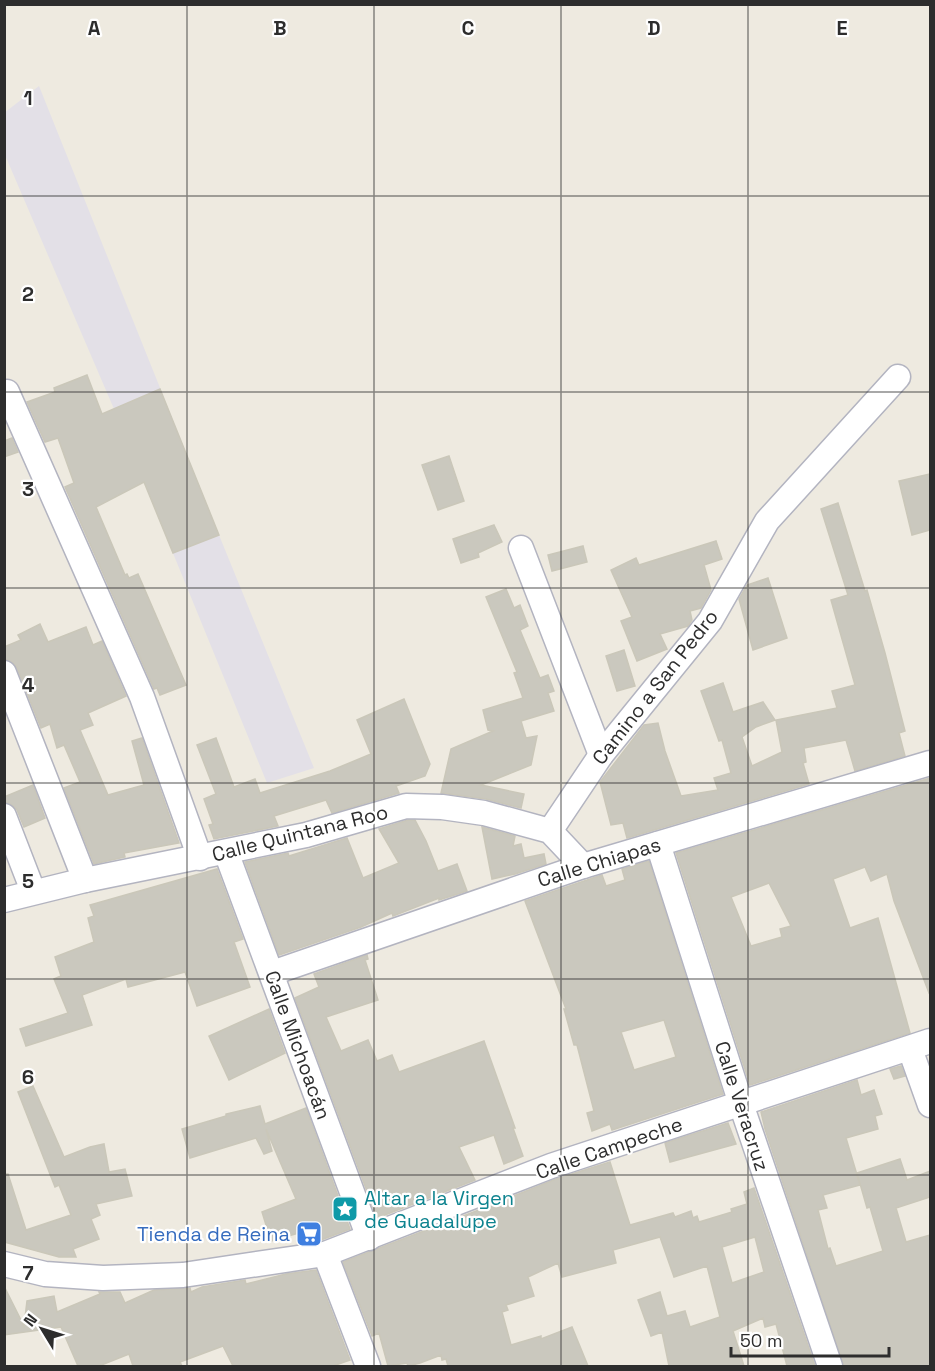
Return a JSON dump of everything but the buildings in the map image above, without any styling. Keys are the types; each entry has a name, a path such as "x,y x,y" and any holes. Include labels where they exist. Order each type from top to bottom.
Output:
{"street":[{"name":"Camino a San Pedro","path":"550,831 601,755 710,621 767,521 898,377"},
{"path":"7,392 142,697 200,858"},
{"path":"521,548 601,755"},
{"path":"4,673 85,880"},
{"name":"Calle Chiapas","path":"272,973 583,866 930,764"},
{"name":"Calle Quintana Roo","path":"4,900 33,891 306,835 406,806 442,807 484,813 550,831"},
{"path":"4,816 33,891"},
{"path":"550,831 583,866"},
{"name":"Calle Veracruz","path":"658,844 741,1104 830,1366"},
{"name":"Calle Michoacán","path":"226,852 369,1238"},
{"path":"920,1045 930,1105"},
{"name":"Calle Campeche","path":"4,1264 45,1274 103,1278 183,1275 325,1254 551,1166 920,1045"},
{"path":"325,1254 368,1366"}],"shaded area":[{"path":"39,86 314,768 267,783 114,409 5,155 4,113"}],"place":[{"name":"Altar a la Virgen de Guadalupe","path":"345,1209"},
{"name":"Tienda de Reina","path":"309,1234"}]}
